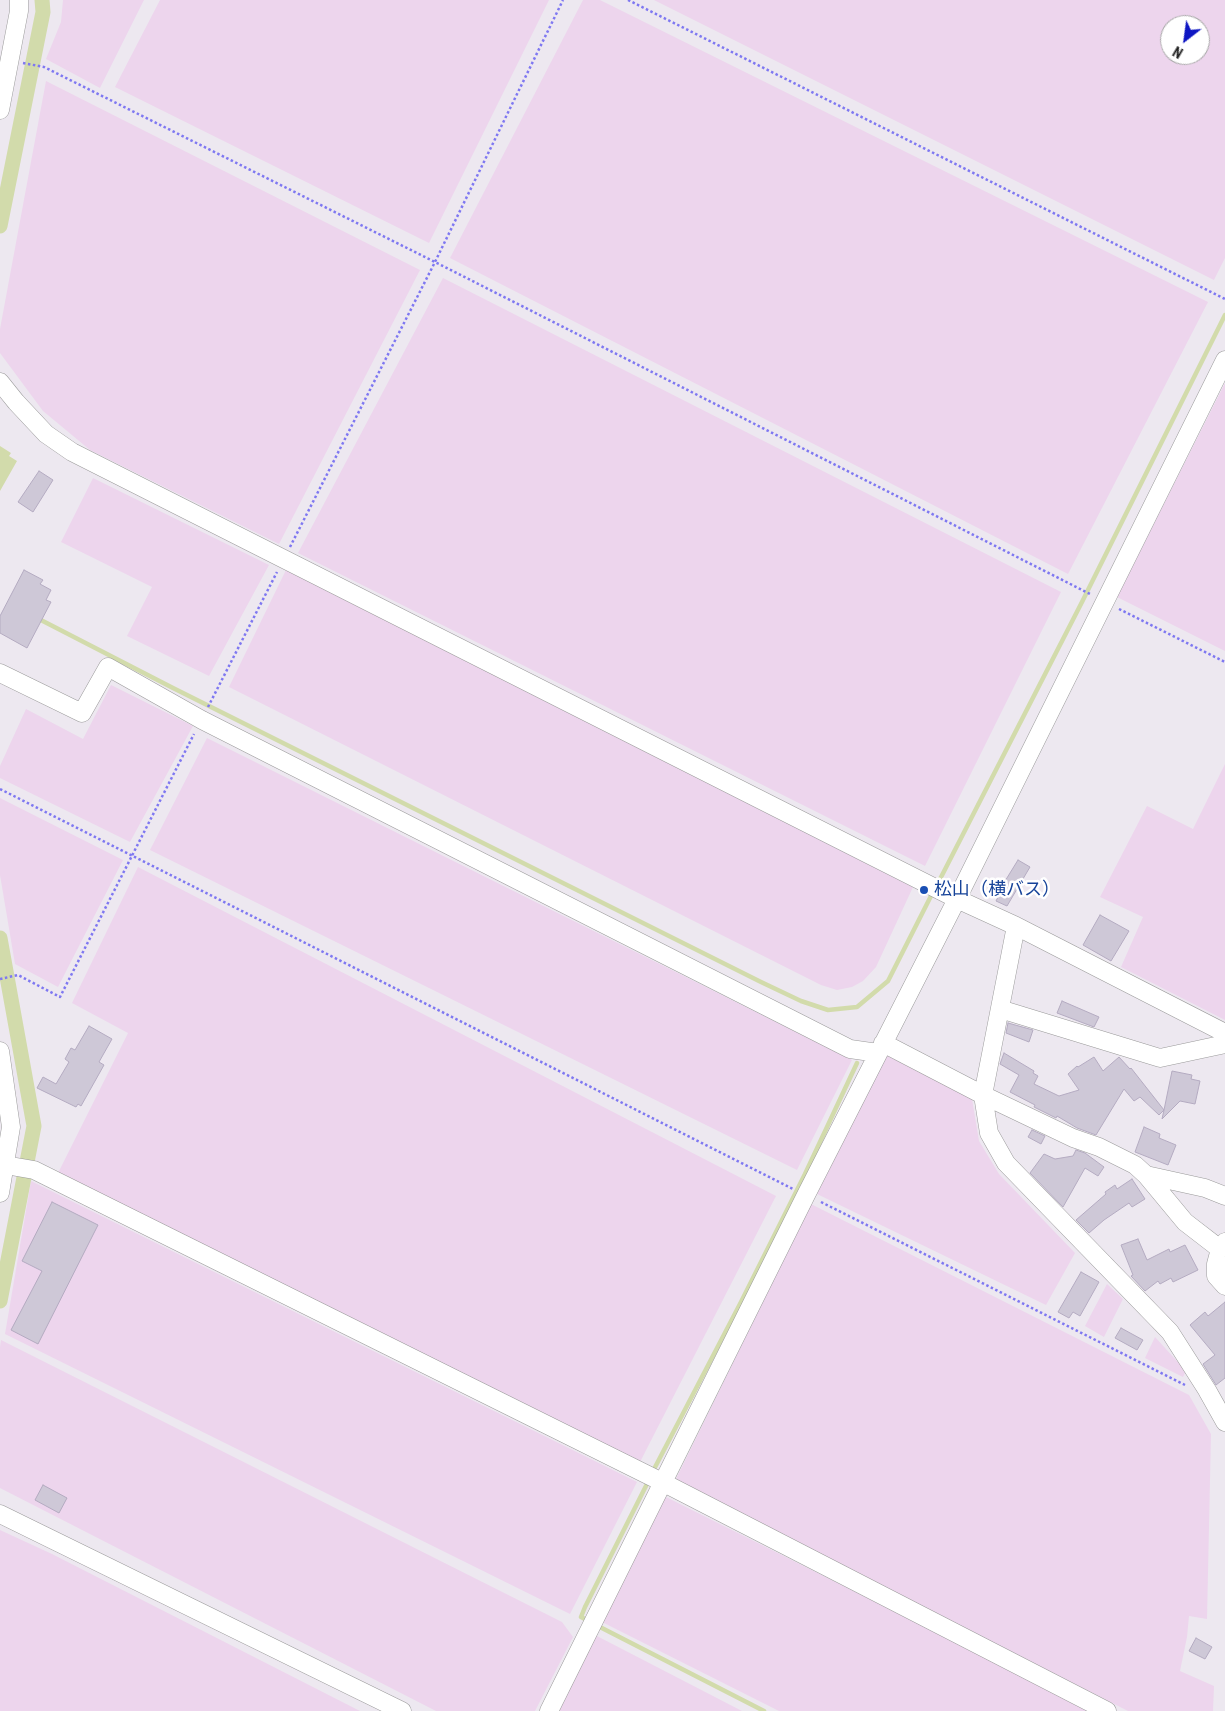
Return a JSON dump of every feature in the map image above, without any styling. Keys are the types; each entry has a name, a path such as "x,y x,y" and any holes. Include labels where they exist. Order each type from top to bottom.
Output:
{"street":[{"path":"0,110 5,59 19,11 19,0"},
{"path":"549,1711 806,1195 957,899 1225,360"},
{"path":"0,382 46,434 72,452 957,899 1016,926 1225,1033"},
{"path":"0,673 82,713 108,667 202,720 850,1049 880,1048 1135,1165 1146,1175 1186,1222 1223,1246 1216,1264 1216,1276 1225,1286"},
{"path":"1016,926 983,1095 989,1133 1006,1163 1170,1332 1225,1422"},
{"path":"1000,1009 1160,1058 1225,1044"},
{"path":"0,1051 5,1125 5,1165 0,1193"},
{"path":"5,1165 34,1170 664,1483 1107,1711"},
{"path":"1146,1175 1205,1188 1225,1196"},
{"path":"0,1514 402,1711"}],"path":[{"path":"0,979 18,975 60,997 435,262 563,0"},
{"path":"628,0 1225,299"},
{"path":"5,59 44,68 435,262 1225,662"},
{"path":"0,789 788,1186"},
{"path":"806,1195 1188,1386 1207,1390"}],"shaded area":[{"path":"63,0 144,0 100,88 46,59 61,22"},
{"path":"160,0 549,0 429,243 115,87"},
{"path":"583,0 600,0 1208,302 1068,574 450,258"},
{"path":"654,0 1225,0 1225,258 1214,280"},
{"path":"46,81 420,270 279,544 90,450 43,411 0,353 0,329"},
{"path":"443,278 1061,592 925,866 298,553"},
{"path":"1225,383 1225,651 1117,597"},
{"path":"0,446 11,453 9,456 17,461 0,491"},
{"path":"93,478 269,565 209,676 127,636 152,587 61,542"},
{"path":"286,570 913,887 876,967 863,981 852,987 837,990 821,985 229,687"},
{"path":"111,685 193,726 130,842 0,778 0,766 26,709 83,739"},
{"path":"207,738 852,1060 797,1170 150,850"},
{"path":"1225,764 1225,1020 1121,967 1143,917 1100,897 1147,806 1193,829"},
{"path":"0,798 123,860 58,987 15,964 0,875"},
{"path":"138,867 776,1196 639,1464 58,1173 128,1033 72,1003"},
{"path":"886,1055 972,1099 979,1141 999,1174 1075,1253 1046,1305 817,1194"},
{"path":"31,1181 637,1482 570,1614 5,1334"},
{"path":"811,1204 1189,1395 1211,1434 1207,1619 1189,1616 1180,1671 1214,1686 1213,1711 1128,1711 675,1481"},
{"path":"1107,1284 1123,1299 1104,1337 1085,1326"},
{"path":"1155,1337 1186,1371 1183,1377 1145,1358"},
{"path":"1,1340 562,1622 573,1637 535,1711 436,1711 0,1488"},
{"path":"664,1496 1093,1711 779,1711 602,1622"},
{"path":"0,1530 52,1554 360,1711 0,1711"},
{"path":"595,1635 742,1711 559,1711"}],"building":[{"path":"39,471 53,480 33,512 18,502"},
{"path":"24,570 43,580 40,584 51,590 46,600 51,602 27,648 0,633 0,616"},
{"path":"1018,860 1030,867 1007,906 996,901 1002,886"},
{"path":"1100,915 1129,931 1111,961 1083,945"},
{"path":"1062,1001 1099,1017 1094,1027 1057,1013"},
{"path":"1008,1023 1033,1030 1029,1042 1006,1033"},
{"path":"89,1026 112,1039 99,1062 104,1065 81,1106 78,1104 76,1107 37,1088 43,1077 56,1084 69,1062 65,1059 71,1048 75,1050"},
{"path":"1004,1053 1034,1071 1033,1073 1038,1076 1034,1084 1059,1096 1079,1090 1068,1074 1077,1066 1094,1057 1103,1071 1119,1057 1131,1068 1164,1110 1159,1115 1140,1097 1134,1101 1124,1089 1096,1135 1034,1107 1035,1105 1010,1092 1019,1075 1000,1064"},
{"path":"1172,1071 1192,1075 1191,1079 1200,1081 1195,1104 1180,1101 1162,1119"},
{"path":"1144,1127 1160,1134 1159,1138 1176,1145 1168,1165 1135,1152"},
{"path":"1032,1130 1045,1136 1041,1144 1028,1137"},
{"path":"1076,1150 1085,1153 1104,1167 1098,1176 1085,1168 1063,1207 1030,1173 1044,1154 1055,1159 1073,1156"},
{"path":"1132,1179 1145,1199 1132,1207 1129,1203 1089,1233 1076,1220 1106,1194 1105,1192 1115,1185 1117,1189"},
{"path":"52,1202 98,1225 38,1344 11,1330 42,1271 22,1261"},
{"path":"1138,1239 1147,1260 1169,1249 1170,1252 1185,1245 1198,1270 1173,1282 1171,1278 1160,1284 1158,1281 1145,1291 1131,1276 1133,1275 1121,1245"},
{"path":"1081,1272 1099,1282 1080,1316 1073,1312 1069,1318 1058,1312"},
{"path":"1225,1302 1225,1378 1216,1385 1203,1364 1215,1355 1190,1325 1205,1312 1208,1316"},
{"path":"1121,1328 1143,1340 1137,1350 1115,1338"},
{"path":"43,1485 67,1498 59,1513 35,1500"},
{"path":"1196,1638 1212,1647 1205,1659 1189,1651"}],"waterway":[{"path":"0,226 43,12 42,0"},
{"path":"937,885 1082,602 1225,315"},
{"path":"37,618 761,982 801,1001 828,1010 857,1007 888,981 933,892"},
{"path":"0,938 34,1126 0,1301"},
{"path":"652,1473 741,1302 805,1174 857,1063"},
{"path":"589,1621 581,1617 585,1607 649,1480"},
{"path":"596,1625 764,1711"}],"place":[{"name":"松山（横バス）","path":"924,890"}]}
